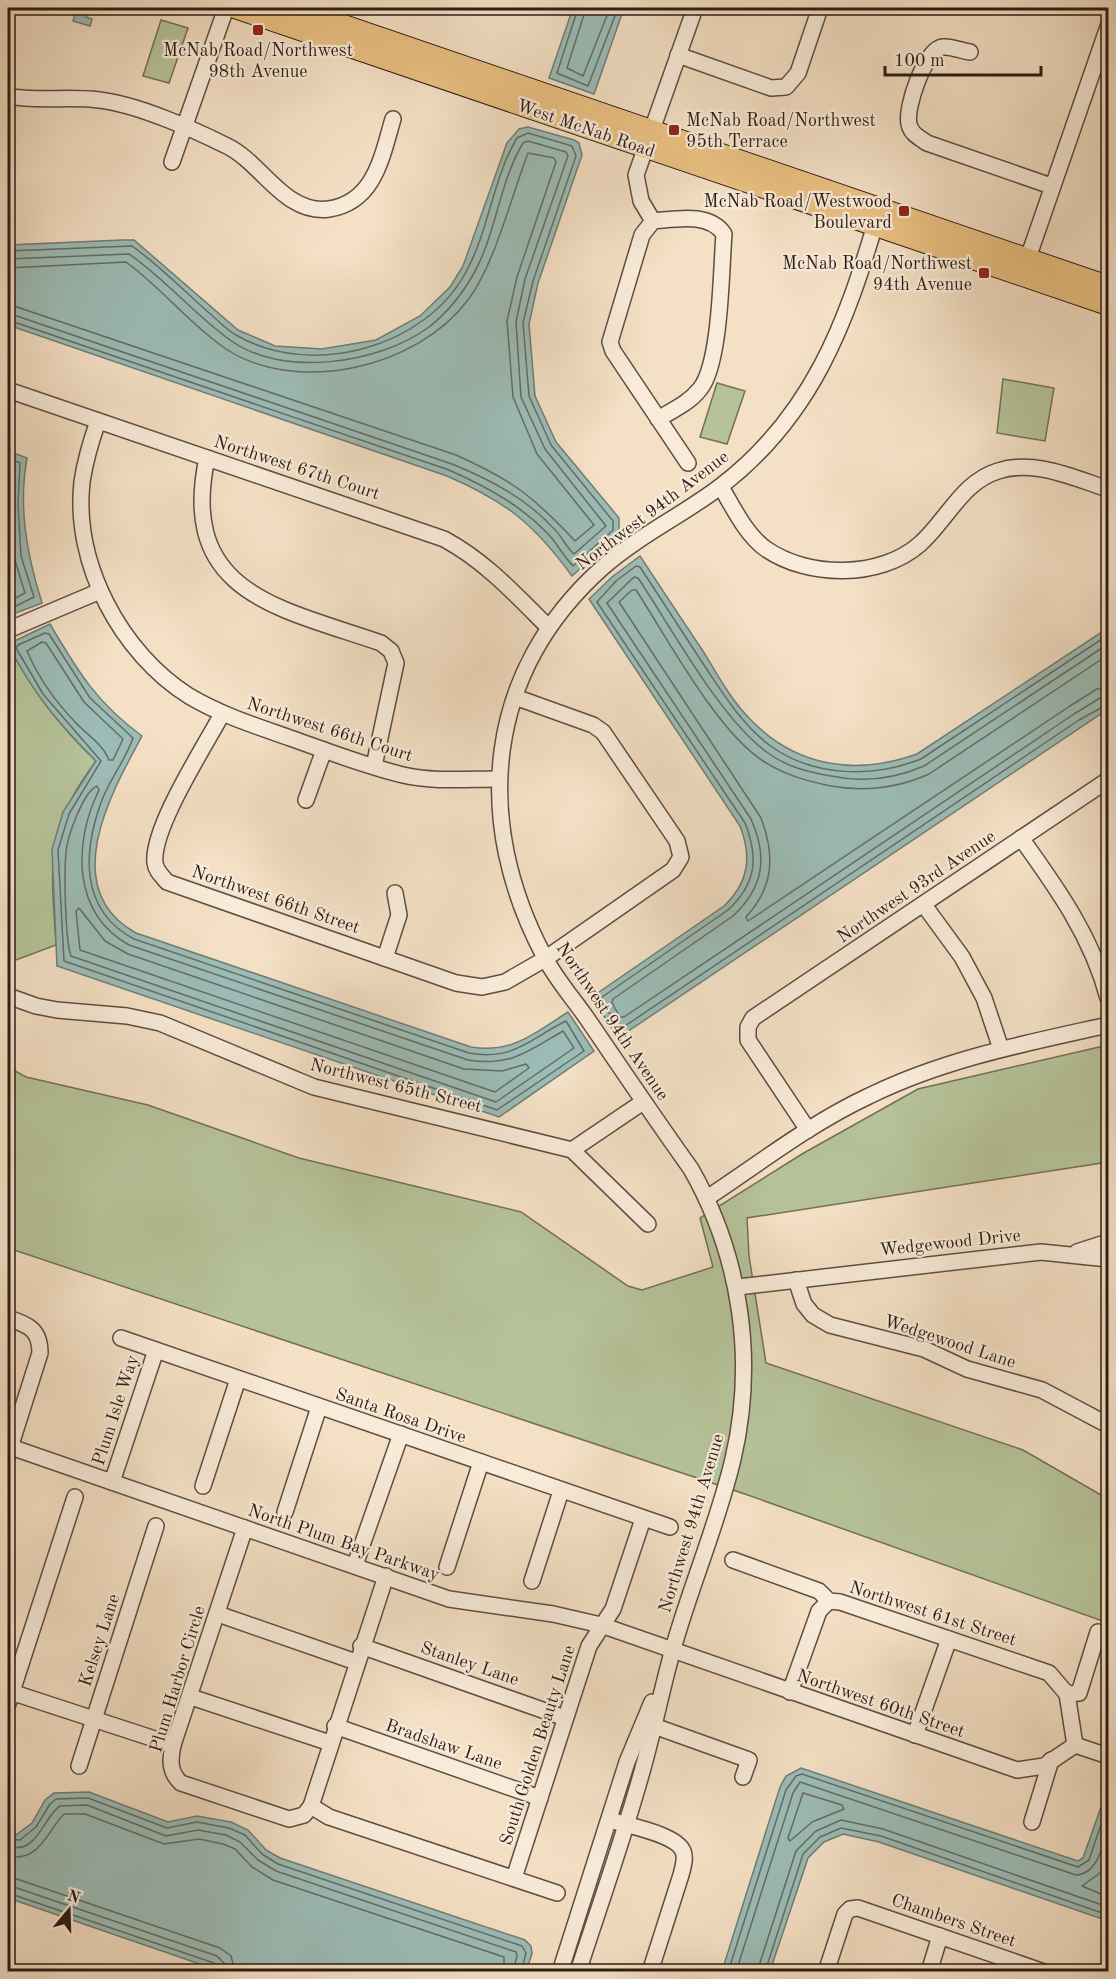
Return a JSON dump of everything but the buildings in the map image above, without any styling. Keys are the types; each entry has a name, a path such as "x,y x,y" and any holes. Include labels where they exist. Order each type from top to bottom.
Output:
{"main road":[{"name":"West McNab Road","path":"235,8 646,149 1028,258 1108,286"},
{"name":"West McNab Road","path":"294,8 652,130 1108,305"}],"street":[{"path":"172,162 226,8"},
{"path":"653,221 641,201 636,175 695,8"},
{"path":"678,55 771,88 786,87 798,73 820,8"},
{"path":"1028,258 1051,186 1108,27"},
{"path":"970,52 943,47 933,51 926,59 910,107 908,122 912,133 927,143 1051,186"},
{"path":"8,96 47,101 99,100 123,104 229,147 252,161 283,195 304,206 327,210 348,205 363,194 373,179 393,119"},
{"name":"Northwest 94th Avenue","path":"578,1971 626,1824 673,1650 728,1481 739,1431 743,1344 738,1287 707,1198 690,1169 545,959 526,920 505,854 498,779 503,738 515,697 548,627 575,593 604,565 721,487 761,451 790,418 816,380 839,330 878,216"},
{"path":"653,221 708,220 717,224 724,234 712,363 707,376 688,402 658,419"},
{"path":"653,221 642,235 610,342 613,351 688,463"},
{"name":"Northwest 67th Court","path":"8,390 444,539 470,553 488,568 548,627"},
{"name":"Northwest 66th Court","path":"98,421 87,455 82,484 88,555 100,591 133,646 157,671 188,695 222,714 404,776 498,779"},
{"path":"207,458 201,485 203,529 213,553 228,575 253,596 381,643 391,651 396,663 374,766"},
{"path":"721,487 748,530 764,548 785,560 809,567 839,571 869,568 895,559 919,545 965,492 980,479 998,471 1020,467 1044,469 1108,489"},
{"path":"8,630 100,591"},
{"name":"Northwest 66th Street","path":"222,714 163,825 157,844 155,863 158,872 167,882 456,982 482,987 505,982 545,959 673,870 681,857 677,841 603,732 593,725 515,697"},
{"path":"306,800 324,750"},
{"name":"Northwest 93rd Avenue","path":"808,1130 748,1040 748,1027 753,1018 1108,780"},
{"path":"1021,838 1060,893 1086,936 1108,998"},
{"path":"385,958 399,915 395,893"},
{"path":"924,905 962,957 984,998 1001,1049"},
{"name":"Northwest 65th Street","path":"8,996 36,1006 57,1010 88,1011 160,1023 314,1087 572,1150"},
{"path":"707,1198 808,1130 869,1096 949,1065 1001,1049 1108,1025"},
{"path":"643,1102 572,1150 648,1224"},
{"path":"1073,1254 1108,1242"},
{"name":"Wedgewood Drive","path":"738,1287 1041,1252 1108,1259"},
{"name":"Wedgewood Lane","path":"796,1280 804,1304 813,1316 830,1325 924,1349 967,1369 1042,1390 1108,1425"},
{"path":"8,1318 27,1324 36,1332 40,1343 40,1353 8,1449"},
{"name":"Santa Rosa Drive","path":"121,1338 670,1527"},
{"name":"Plum Isle Way","path":"112,1482 156,1350"},
{"path":"203,1486 238,1379"},
{"path":"285,1512 319,1407"},
{"path":"355,1565 400,1434"},
{"name":"North Plum Bay Parkway","path":"8,1449 112,1482 449,1599 553,1614 601,1625 673,1650"},
{"path":"447,1567 481,1462"},
{"path":"532,1581 561,1491"},
{"path":"75,1497 9,1698 93,1719 173,1745"},
{"name":"South Golden Beauty Lane","path":"514,1878 589,1647 601,1625 613,1610 644,1519"},
{"name":"Kelsey Lane","path":"79,1766 156,1526"},
{"name":"Plum Harbor Circle","path":"245,1528 191,1697 173,1745 171,1769 180,1783 289,1819 304,1815 311,1806"},
{"name":"Northwest 61st Street","path":"733,1560 819,1591 829,1601 840,1602 1049,1673 1067,1694"},
{"path":"386,1576 361,1646 311,1806 329,1816 557,1893"},
{"path":"790,1692 819,1611 829,1601"},
{"path":"218,1614 356,1662"},
{"path":"1098,1632 1079,1693 1067,1694 1075,1745 1108,1756"},
{"path":"915,1735 949,1639"},
{"name":"Stanley Lane","path":"361,1646 565,1718"},
{"name":"Northwest 94th Avenue","path":"560,1969 627,1762 673,1650"},
{"name":"Northwest 60th Street","path":"673,1650 1017,1770 1044,1766 1075,1745"},
{"path":"191,1697 330,1743"},
{"name":"Bradshaw Lane","path":"335,1726 540,1798"},
{"path":"654,1726 748,1760 743,1777"},
{"path":"1032,1822 1051,1761"},
{"path":"609,1819 668,1837 683,1850 684,1858 650,1971"},
{"name":"Chambers Street","path":"826,1971 845,1914 850,1909 858,1908 1035,1970"},
{"path":"929,1971 940,1936"},
{"path":"560,1969 578,1971"}],"green space":[{"path":"161,20 188,28 169,83 143,76"},
{"path":"1003,379 1054,388 1045,441 997,433"},
{"path":"717,383 745,391 727,444 700,437"},
{"path":"8,644 26,677 47,707 96,761 79,786 59,828 53,869 56,945 8,963 8,940 13,938 8,901"},
{"path":"1108,1045 1108,1162 747,1218 749,1256 766,1363 1023,1450 1108,1499 1108,1623 742,1493 8,1248 8,1067 26,1077 148,1105 299,1158 521,1212 628,1286 642,1290 713,1267 700,1218 802,1154 918,1089"}],"water":[{"path":"77,8 89,8 86,17 92,19 90,26 73,21"},
{"path":"573,8 624,8 594,94 549,78"},
{"path":"528,127 574,140 579,143 582,155 538,283 529,324 535,396 556,442 619,518 619,534 572,576 545,542 518,516 487,495 447,476 8,325 8,245 134,240 238,330 275,346 322,349 376,340 420,316 450,287 463,266 507,143 519,129"},
{"path":"8,451 27,458 23,495 24,513 28,549 42,603 8,616"},
{"path":"640,556 743,712 768,735 787,748 807,757 828,763 872,765 917,754 1108,628 1108,709 618,1038 592,997 724,906 739,888 747,859 740,826 589,599 612,577"},
{"path":"50,624 100,699 142,736 106,812 98,839 95,866 99,892 112,914 136,933 471,1047 511,1045 534,1034 568,1012 594,1051 499,1117 57,966 52,849 63,812 96,761 47,706 8,644"},
{"path":"801,1768 1078,1861 1083,1858 1108,1787 1108,1921 879,1842 843,1834 824,1842 808,1858 770,1971 722,1971 780,1787 786,1776"},
{"path":"89,1792 168,1822 197,1816 231,1822 248,1830 266,1850 280,1858 525,1940 531,1946 532,1954 526,1971 220,1971 8,1898 8,1832 16,1835 32,1823 45,1800 54,1793"}],"place":[{"name":"McNab Road/Northwest 98th Avenue","path":"258,30"},
{"name":"McNab Road/Northwest 95th Terrace","path":"674,130"},
{"name":"McNab Road/Westwood Boulevard","path":"904,211"},
{"name":"McNab Road/Northwest 94th Avenue","path":"984,273"}]}
